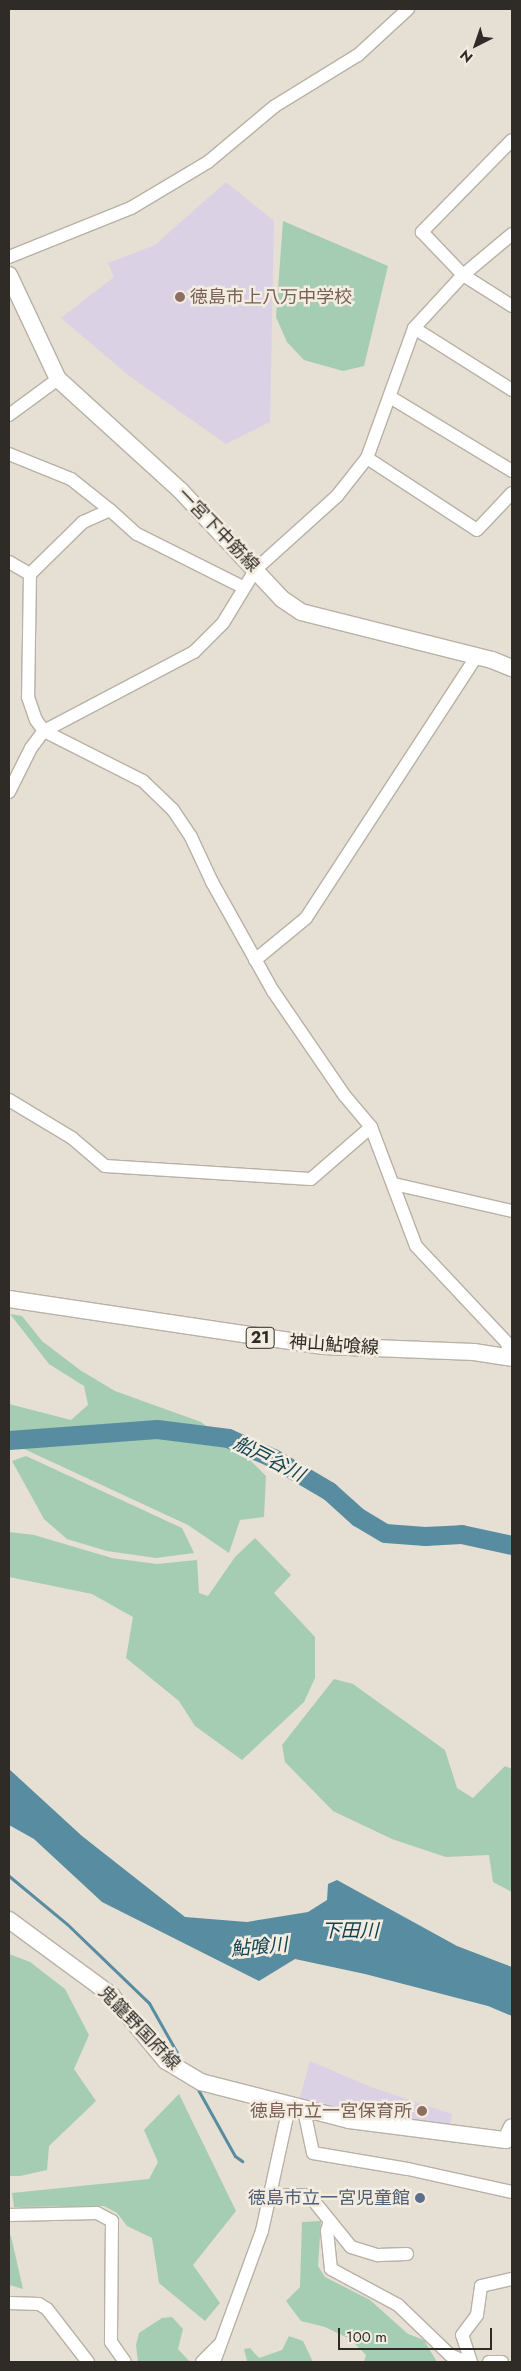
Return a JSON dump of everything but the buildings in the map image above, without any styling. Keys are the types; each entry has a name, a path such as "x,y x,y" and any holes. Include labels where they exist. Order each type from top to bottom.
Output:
{"main road":[{"name":"一宮下中筋線","path":"9,275 58,379 180,490 256,569 282,599 301,612 477,656 512,668"},
{"name":"神山鮎喰線","path":"9,1299 324,1346 474,1352 511,1358"},
{"name":"鬼籠野国府線","path":"9,1920 111,1995 157,2053 193,2078 296,2108 349,2120 510,2136"}],"street":[{"path":"9,257 131,208 208,162 275,106 358,54 408,9"},
{"path":"512,140 422,232 463,275 512,306"},
{"path":"9,792 31,748 44,731 194,652 223,623 243,587 256,569 337,496 367,458 414,328 463,275 512,234"},
{"path":"414,328 512,390"},
{"path":"9,415 58,379"},
{"path":"390,397 512,471"},
{"path":"9,454 71,479 137,534 243,587"},
{"path":"367,458 477,530 512,493"},
{"path":"110,510 84,522 30,574 28,697 36,720 44,731 143,781 173,810 192,837 255,960 345,1096 371,1127 416,1246 507,1343 511,1358"},
{"path":"9,562 30,574"},
{"path":"255,960 306,918 477,656"},
{"path":"9,1100 72,1138 105,1166 310,1179 371,1127"},
{"path":"394,1184 512,1210"},
{"path":"296,2108 313,2153 408,2169 512,2192"},
{"path":"214,2362 224,2340 272,2195 296,2108"},
{"path":"272,2195 304,2195 313,2200 351,2247 378,2255 407,2254"},
{"path":"9,2215 97,2213 112,2221 110,2342 125,2362"},
{"path":"330,2221 328,2241 331,2269 398,2305 450,2355 466,2362"},
{"path":"470,2362 462,2335 477,2315 481,2286 512,2279"},
{"path":"9,2303 39,2304 47,2309 88,2362"},
{"path":"202,2362 224,2340"},
{"path":"489,2362 502,2362"}],"shaded area":[{"name":"徳島市上八万中学校","path":"226,182 274,221 270,422 226,444 128,375 61,318 114,277 108,263 155,245"},
{"path":"310,2061 371,2087 452,2114 450,2126 363,2115 299,2101"}],"green space":[{"path":"283,221 388,266 364,366 343,371 304,360 287,342 276,317"},
{"path":"10,1314 22,1316 42,1341 80,1370 115,1391 201,1422 251,1461 266,1476 264,1517 240,1520 229,1553 188,1525 9,1442 9,1404 71,1420 88,1405 84,1386 49,1364"},
{"path":"26,1456 182,1528 194,1553 156,1558 107,1551 67,1539 44,1519 12,1461"},
{"path":"9,1532 34,1535 112,1558 157,1564 197,1560 199,1593 208,1596 235,1557 255,1538 291,1575 274,1593 315,1637 315,1678 304,1702 242,1760 195,1726 179,1701 126,1658 133,1617 92,1594 9,1577"},
{"path":"334,1679 353,1684 445,1750 457,1788 473,1798 505,1766 512,1769 512,1892 493,1882 489,1855 446,1857 392,1839 333,1811 285,1762 282,1745"},
{"path":"9,1954 30,1962 65,1989 89,2035 74,2069 96,2101 49,2146 47,2170 20,2176 9,2176"},
{"path":"179,2094 236,2211 193,2265 220,2303 205,2321 159,2283 152,2238 127,2226 117,2213 104,2206 14,2207 12,2193 149,2179 158,2162 144,2130"},
{"path":"321,2221 318,2266 325,2277 370,2300 408,2334 424,2340 437,2362 364,2362 366,2355 350,2339 325,2327 301,2321 286,2301 300,2287 302,2222"},
{"path":"9,2235 11,2236 23,2289 9,2285"},
{"path":"172,2317 183,2329 178,2349 190,2362 138,2362 136,2345 139,2333 162,2318"},
{"path":"289,2336 303,2341 313,2362 247,2361 244,2349 250,2348 259,2358 282,2350"}],"water":[{"name":"下田川","path":"9,1769 82,1836 185,1917 247,1922 308,1912 327,1900 328,1884 337,1880 457,1946 512,1967 512,2016 488,2006 365,1974 295,1959 259,1981 102,1902 34,1839 9,1825"}],"waterway":[{"name":"船戸谷川","path":"9,1440 157,1429 228,1438 273,1458 329,1491 358,1517 385,1533 425,1536 461,1534 512,1545"},
{"path":"9,1876 67,1924 149,2003 184,2065"},
{"path":"196,2086 235,2156 242,2161"}],"place":[{"name":"徳島市上八万中学校","path":"180,297"},
{"name":"徳島市立一宮保育所","path":"422,2111"},
{"name":"徳島市立一宮児童館","path":"420,2198"}],"water label":[{"name":"鮎喰川","path":"259,1947"}]}
